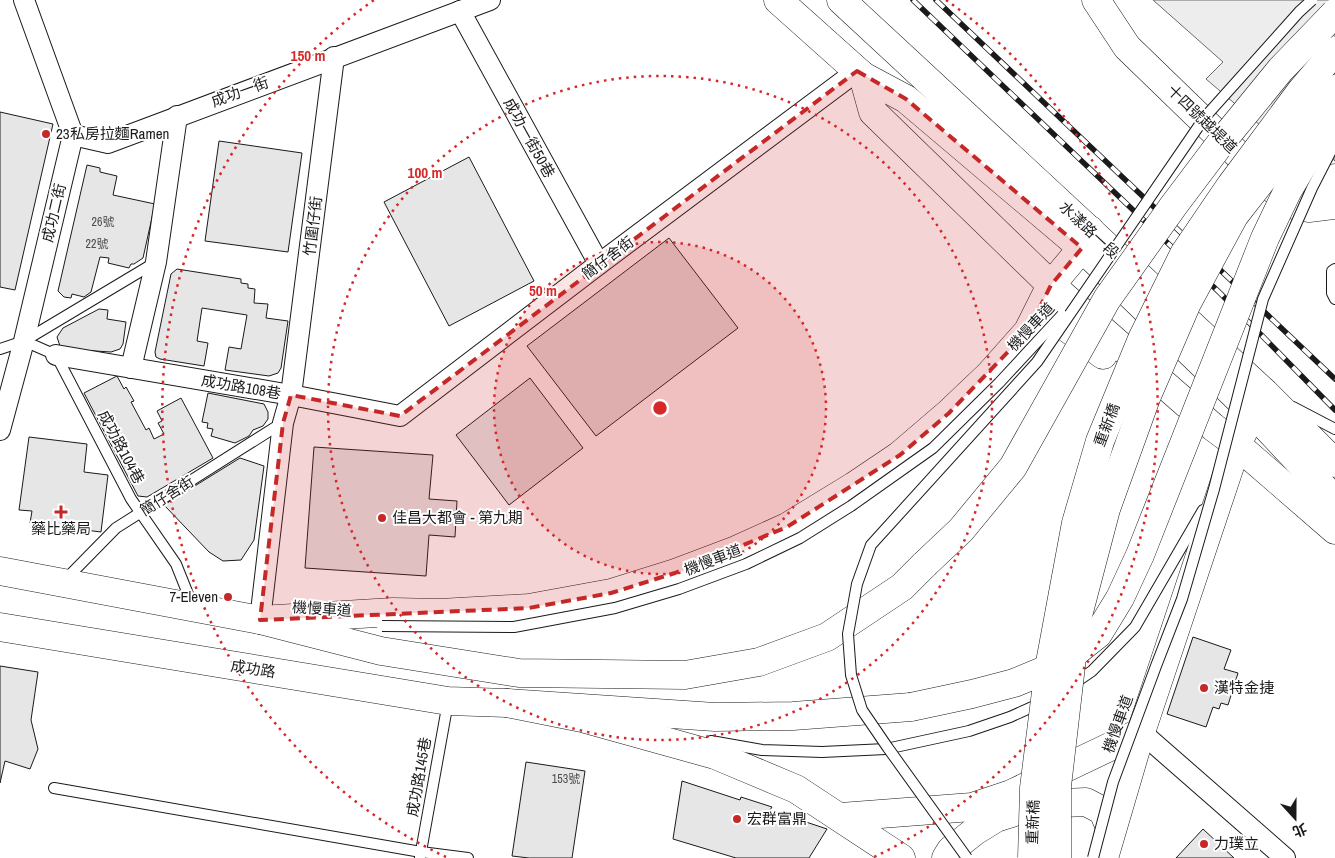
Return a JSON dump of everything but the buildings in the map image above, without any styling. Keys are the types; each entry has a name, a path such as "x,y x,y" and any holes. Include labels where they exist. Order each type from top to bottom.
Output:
{"main road":[{"name":"水漾路一段","path":"778,0 860,73 906,99 1086,239"},
{"name":"水漾路一段","path":"841,0 1086,239 1259,402 1335,463"},
{"name":"十四號越堤道","path":"1096,0 1127,47 1289,204 1309,208 1331,205"},
{"path":"0,572 260,620 381,651 518,673 685,675 759,662 827,636 902,588 961,530 1012,467 1108,299 1174,205 1223,140 1276,76 1335,13"},
{"name":"重新橋","path":"1032,858 1034,788 1049,668 1076,523 1100,441 1142,339 1184,254 1231,184 1301,91 1335,51"},
{"path":"860,73 873,112 1051,285 1198,414 1234,453"},
{"name":"重新橋","path":"1057,858 1057,786 1076,623 1106,509 1146,398 1187,303 1234,216 1335,89"},
{"path":"507,704 715,717 793,716 911,707 1014,683 1060,664 1098,634 1120,598 1140,555 1265,238 1288,190 1335,111"},
{"path":"1331,205 1330,189 1335,178"},
{"path":"260,620 393,612 440,614 529,608 611,593 736,550 787,527 900,455 989,375 1028,331 1051,285 1086,239"},
{"path":"1028,331 1050,322 1058,321 1335,530"},
{"name":"水漾路一段","path":"1259,402 1335,500"},
{"path":"1104,858 1141,732 1234,453 1259,402"},
{"name":"成功路","path":"0,626 448,701 507,704"},
{"path":"507,704 582,718 715,755 796,789 901,858"},
{"path":"841,817 972,807 1011,794 1141,732"},
{"path":"946,858 951,850 975,831 996,818 1040,804 1086,802 1103,811 1111,830"}],"street":[{"path":"24,0 73,136"},
{"name":"成功一街","path":"73,136 108,143 490,0"},
{"name":"成功一街50巷","path":"460,12 599,264"},
{"name":"竹圍仔街","path":"291,395 334,57"},
{"name":"簡仔舍街","path":"291,395 400,416 599,264 860,73"},
{"path":"131,368 156,262 177,116"},
{"name":"成功二街","path":"0,430 24,341 73,136"},
{"name":"成功路108巷","path":"56,355 291,395 283,423 260,620"},
{"path":"1141,732 1285,858"}],"lane":[{"name":"機慢車道","path":"967,858 862,710 851,674 848,634 857,584 871,545 1037,362 1083,292 1205,117 1312,0"},
{"name":"機慢車道","path":"1093,858 1114,782 1182,599 1214,489 1263,299 1312,188 1335,142"},
{"path":"0,349 24,341 156,262"},
{"path":"1333,270 1332,293 1335,299"},
{"name":"機慢車道","path":"377,626 514,627 615,608 679,589 746,564 800,538 851,506 933,448 999,383 1083,292"},
{"path":"24,341 56,355"},
{"name":"成功路104巷","path":"56,355 131,499 176,564 193,608"},
{"path":"1259,402 1335,429"},
{"name":"簡仔舍街","path":"62,583 116,528 283,423"},
{"name":"機慢車道","path":"582,718 762,750 822,752 886,749 969,731 1010,717 1055,697 1092,671 1135,627 1214,489"},
{"name":"機慢車道","path":"260,620 326,626"},
{"name":"成功路145巷","path":"420,855 448,701"},
{"path":"54,788 420,855 468,858"}],"highlighted area":[{"path":"857,71 906,99 1082,248 1051,285 1028,331 949,413 900,455 787,527 675,573 611,593 529,608 260,620 283,423 291,395 400,416"}],"shaded area":[{"path":"1153,0 1335,0 1335,161 1328,155 1316,173 1206,79 1223,62"}],"railway":[{"path":"913,0 1220,293 1335,410"},
{"path":"936,0 1335,379"}],"place":[{"name":"23私房拉麵Ramen","path":"46,134"},
{"name":"藥比藥局","path":"61,512"},
{"name":"佳昌大都會 - 第九期","path":"382,518"},
{"name":"7-Eleven","path":"228,597"},
{"name":"漢特金捷","path":"1204,688"},
{"name":"宏群富鼎","path":"737,819"},
{"name":"力璞立","path":"1204,844"}]}
